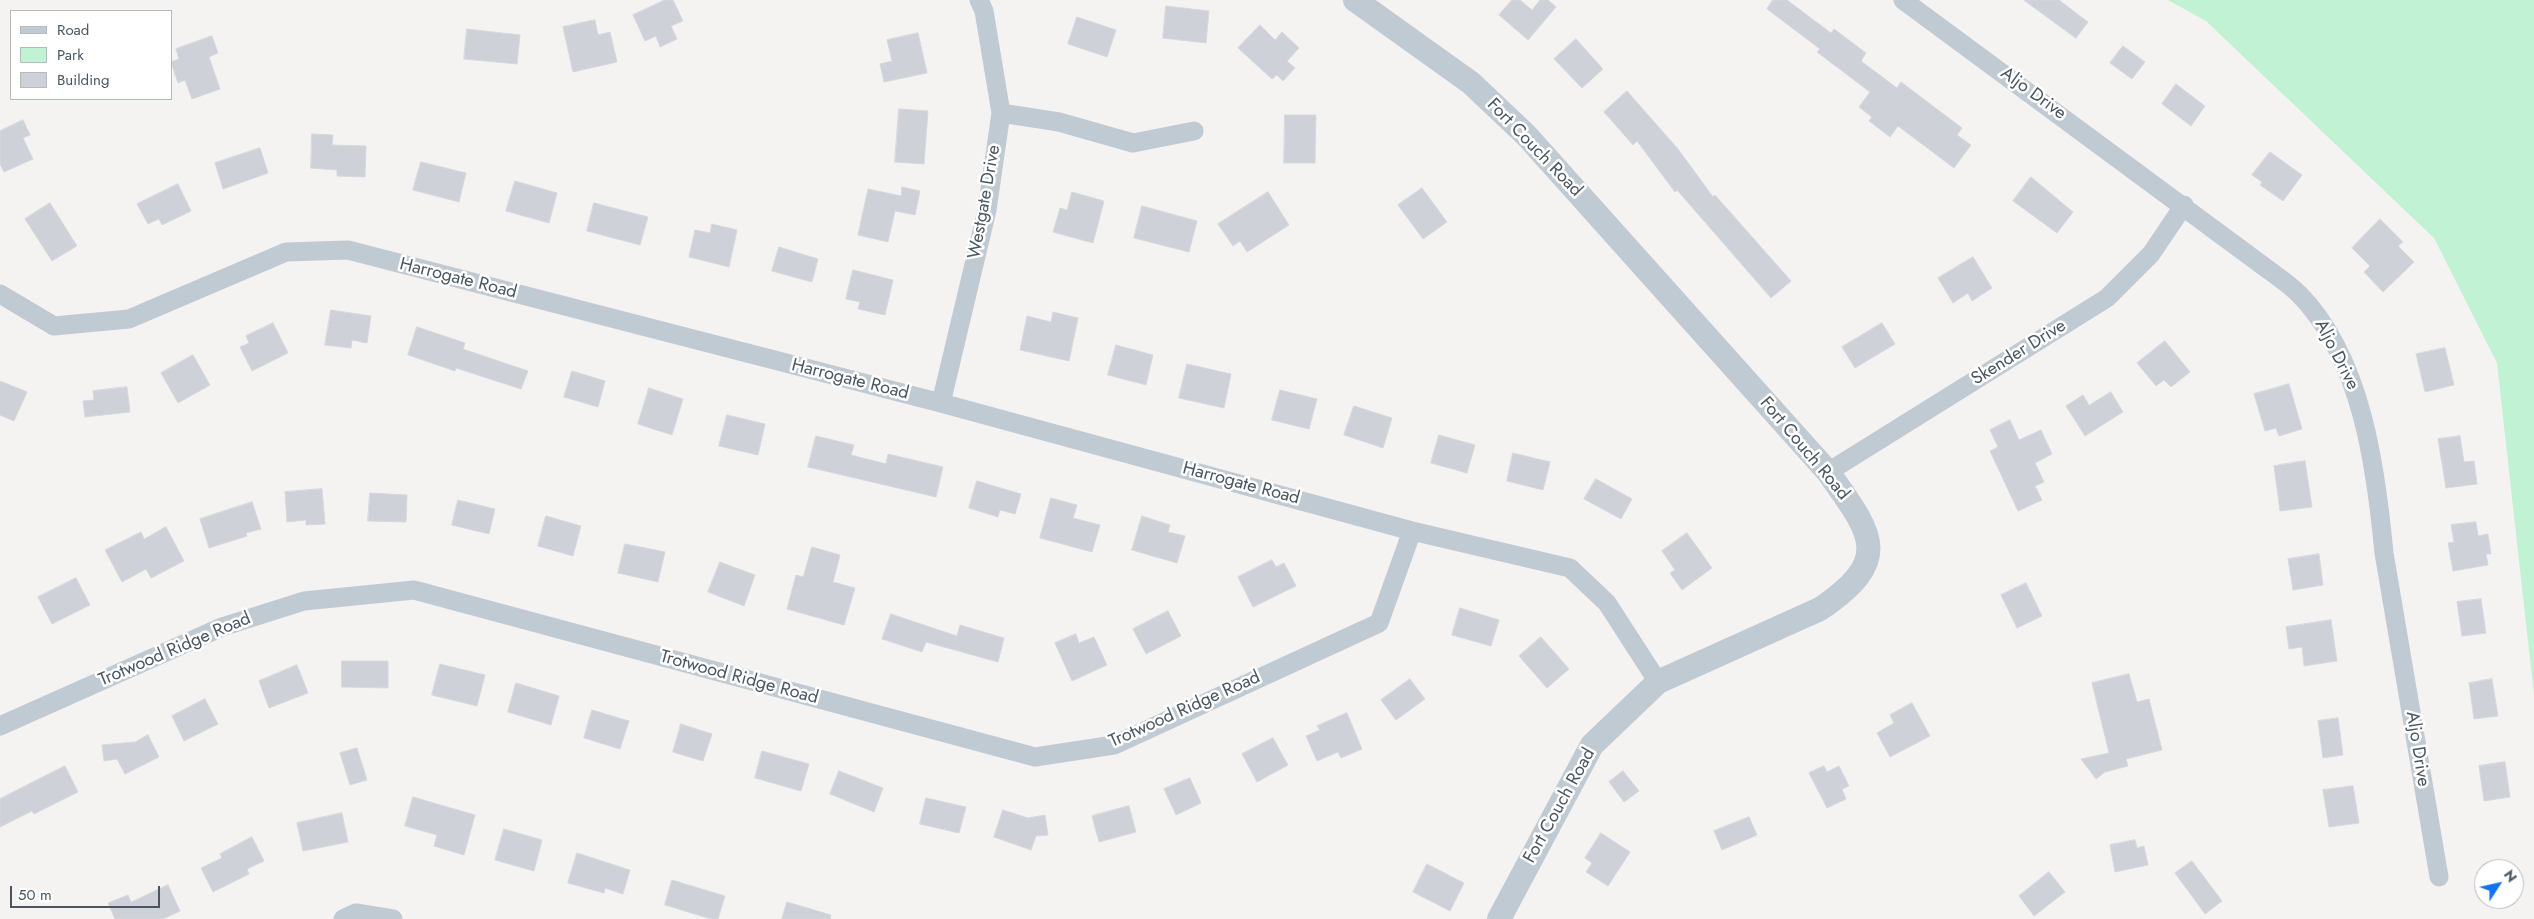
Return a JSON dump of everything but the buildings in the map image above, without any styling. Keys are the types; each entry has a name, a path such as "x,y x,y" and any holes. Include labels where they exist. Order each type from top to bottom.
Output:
{"street":[{"name":"Westgate Drive","path":"941,403 987,210 1001,113 984,11 979,0"},
{"name":"Fort Couch Road","path":"1355,0 1470,83 1526,135 1828,472 1856,512 1869,538 1866,562 1859,577 1845,592 1820,609 1658,682 1592,745 1499,919"},
{"name":"Aljo Drive","path":"1904,0 2184,205 2298,294 2328,332 2357,394 2380,504 2384,553 2439,878"},
{"path":"1001,113 1059,122 1133,143 1194,131"},
{"name":"Skender Drive","path":"1828,472 2107,298 2151,254 2184,205"},
{"name":"Harrogate Road","path":"0,294 54,326 129,319 286,252 348,250 941,403 1412,531 1570,568 1607,603 1658,682"},
{"name":"Trotwood Ridge Road","path":"0,726 222,626 304,601 414,590 1035,757 1114,745 1379,623 1412,531"},
{"path":"343,919 356,913 393,919"}],"green space":[{"path":"2168,0 2534,0 2534,695 2497,363 2434,238 2206,21"}]}
